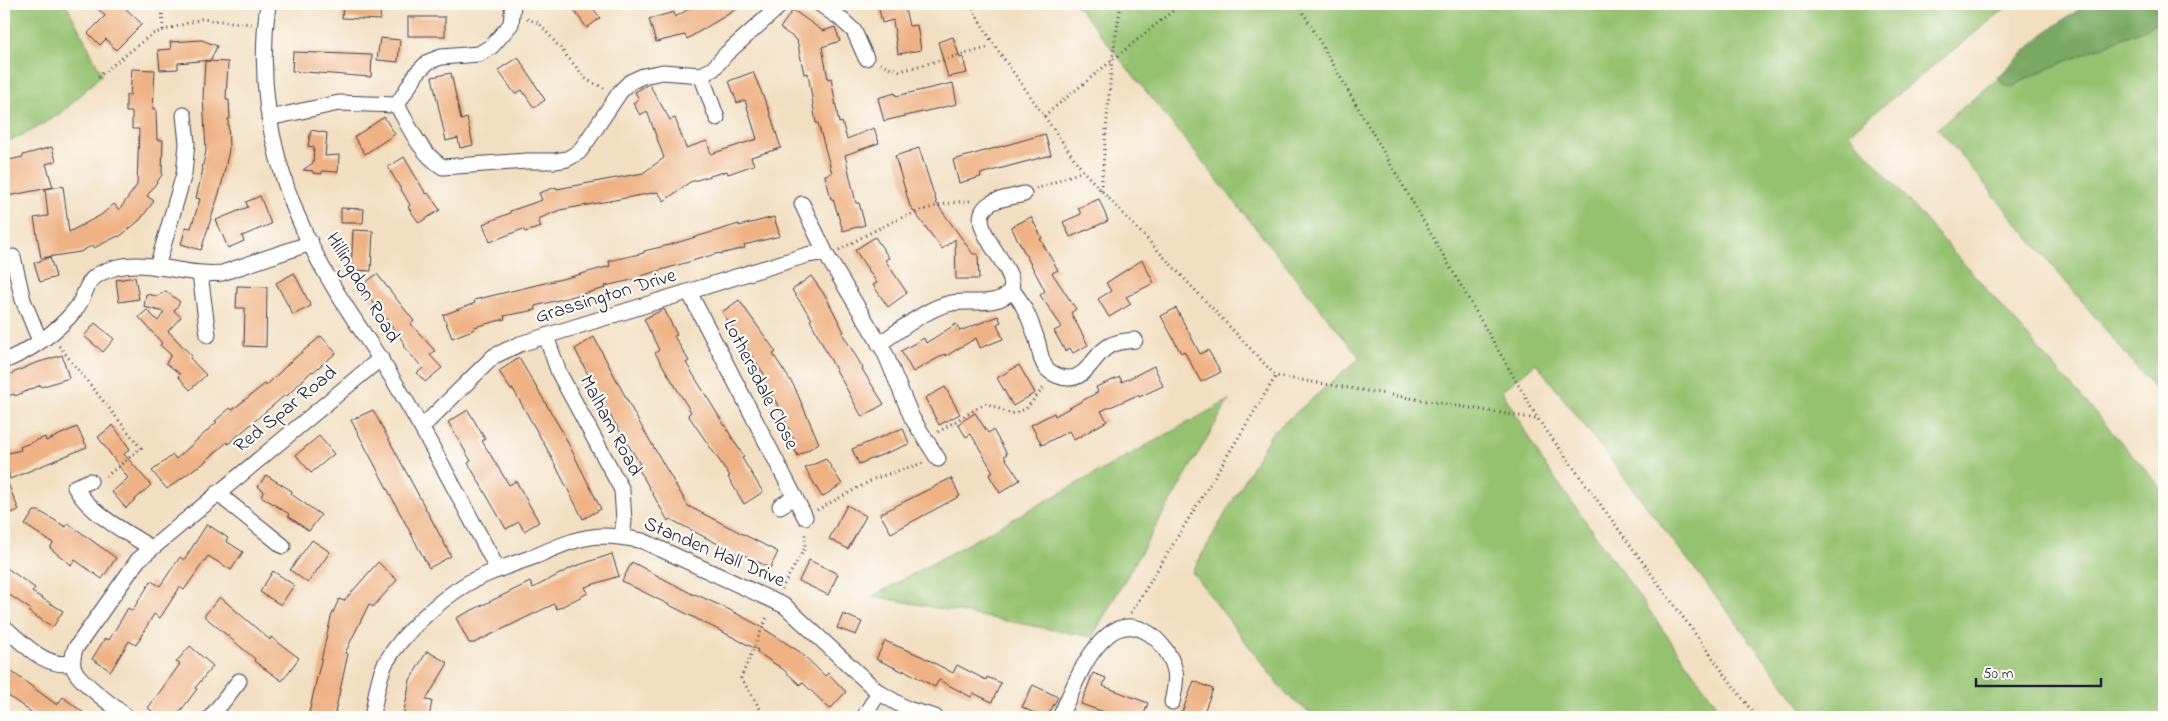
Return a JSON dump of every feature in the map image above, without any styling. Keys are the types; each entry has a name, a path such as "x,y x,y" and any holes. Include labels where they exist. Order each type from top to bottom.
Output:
{"street":[{"name":"Hillingdon Road","path":"268,4 263,35 265,92 271,137 287,187 310,243 333,285 381,358 422,427 498,570"},
{"path":"397,105 422,149 432,160 443,167 567,159 579,152 620,92 630,82 643,76 663,72 702,75 713,69 726,54 782,4"},
{"path":"820,4 854,31 866,58"},
{"path":"397,105 417,73 428,62 441,58 479,54 492,46 503,36 511,24 513,9"},
{"path":"702,75 718,118"},
{"path":"269,118 339,103 397,105"},
{"path":"157,267 184,174 186,143 184,115"},
{"path":"879,344 933,310 951,302 994,300 1006,296 1011,289 1011,280 982,226 982,216 984,209 992,203 1024,194"},
{"path":"802,204 827,256 879,344 912,418 938,458"},
{"path":"4,361 20,355 44,338 76,308 88,282 100,273 130,264 200,274 222,273 310,243"},
{"name":"Grassington Drive","path":"422,427 494,356 520,344 807,255 819,253 827,256"},
{"path":"13,257 23,300 44,338"},
{"path":"200,274 208,334"},
{"path":"1011,289 1018,297 1029,317 1042,360 1047,369 1054,374 1066,378 1074,378 1082,374 1107,346 1117,342 1135,340"},
{"name":"Lothersdale Close","path":"689,292 805,517"},
{"name":"Malham Road","path":"546,336 559,373 622,490 624,521 622,537"},
{"name":"Red Spar Road","path":"72,663 75,649 138,560 381,358"},
{"path":"90,481 69,489 98,513 151,548"},
{"path":"217,494 266,541 283,546"},
{"path":"780,506 795,497"},
{"name":"Standen Hall Drive","path":"372,717 379,679 386,663 400,641 443,600 468,583 498,570 572,541 600,536 622,537 643,541 775,600 796,615 879,692 907,709 935,717"},
{"path":"4,627 50,662 62,666 72,663 74,670 81,679 127,717"},
{"path":"1060,717 1092,652 1109,634 1126,627 1140,628 1158,640 1171,658 1176,674 1172,702"},
{"path":"211,717 238,681"},
{"path":"864,717 879,692"}],"path":[{"path":"162,4 163,30"},
{"path":"970,4 992,42 1084,171 1276,376 1538,419"},
{"path":"1101,190 1112,60 1121,4"},
{"path":"1044,116 1182,4"},
{"path":"1298,4 1538,419 1756,717"},
{"path":"513,9 539,23 587,80 612,92"},
{"path":"98,77 152,34 163,30 201,19 265,25"},
{"path":"866,58 900,71 990,47"},
{"path":"1024,194 1084,171"},
{"path":"827,256 878,229 912,214 940,206 970,201 992,203"},
{"path":"44,338 141,448 99,482 90,481"},
{"path":"926,440 986,403 1011,414 1026,409 1054,374"},
{"path":"1121,629 1276,376"},
{"path":"765,717 741,678 775,600 805,548 805,517 876,478 938,458"}],"green space":[{"path":"4,4 66,4 102,74 63,112 31,131 4,143"},
{"path":"1076,4 2011,4 1849,133 2164,491 2164,717 1809,717 1536,363 1502,391 1541,459 1725,717 1315,717 1285,693 1192,572 1271,434 1360,358"},
{"path":"2087,4 2164,4 2164,21 2036,74 2012,87 2003,84 1998,77 2043,34"},
{"path":"2088,4 2164,4 2164,400 1938,128"},
{"path":"1229,400 1092,637 873,596"}],"building":[{"path":"94,4 121,4 142,24 116,50 106,39 100,45 88,33 105,16"},
{"path":"343,4 381,4 380,20 342,18"},
{"path":"569,4 590,4 600,18 587,28"},
{"path":"698,4 745,4 687,39 685,35 656,42 649,19 674,12 675,17"},
{"path":"878,4 904,4 909,26 917,25 921,50 898,54 893,20 882,23"},
{"path":"793,10 823,31 835,27 840,41 822,47 828,79 831,78 839,123 842,122 847,139 874,128 879,143 845,155 856,203 859,203 865,225 843,231 833,199 831,199 825,175 832,173 818,123 816,123 808,73 804,74 797,40 780,28"},
{"path":"408,17 445,17 445,36 408,36"},
{"path":"953,37 960,58 963,57 967,73 948,77 938,42"},
{"path":"380,38 400,40 398,62 377,60"},
{"path":"202,40 217,46 211,60 178,63 178,69 160,70 158,50 171,49 170,42"},
{"path":"293,52 372,55 371,77 292,71"},
{"path":"518,57 545,100 534,108 522,90 515,94 498,70"},
{"path":"205,61 228,62 226,100 229,100 230,119 228,119 229,150 221,187 201,250 181,244 186,227 191,228 200,199 196,198 206,151 203,97"},
{"path":"132,69 155,70 153,109 156,109 157,140 163,140 162,175 147,196 154,201 140,220 119,237 94,248 93,245 80,252 41,258 34,218 48,216 45,189 63,186 69,232 101,215 114,204 119,210 137,185 139,129 132,129 132,112 126,112 126,95 130,95"},
{"path":"753,72 769,110 781,148 751,157 754,165 728,174 727,171 690,182 664,201 658,192 560,210 538,219 541,227 525,232 523,229 490,242 483,224 510,213 510,211 542,200 539,193 556,187 557,189 643,173 664,158 647,111 640,115 633,103 639,99 635,92 649,84 670,120 675,118 686,148 707,141 711,154 757,139 745,100 737,103 729,81"},
{"path":"451,73 461,120 467,118 473,145 460,148 458,138 446,141 432,77"},
{"path":"953,83 957,104 884,121 878,98 895,93 896,96"},
{"path":"384,117 395,134 365,154 354,137"},
{"path":"311,130 327,133 325,156 339,155 338,172 322,171 322,174 303,170 313,163 314,147 308,146"},
{"path":"1045,134 1051,155 980,174 981,177 959,183 953,160"},
{"path":"52,147 56,161 46,164 53,187 8,196 4,161"},
{"path":"919,148 937,204 973,254 978,254 979,279 956,279 955,239 942,249 910,206 895,156"},
{"path":"404,157 426,194 428,193 440,210 419,223 408,207 410,205 388,167"},
{"path":"260,196 271,224 242,236 244,241 228,248 216,220 248,207 246,202"},
{"path":"1099,199 1108,221 1070,237 1063,222 1081,214 1078,208"},
{"path":"341,208 364,209 363,223 341,223"},
{"path":"774,217 780,236 744,245 745,248 719,253 641,276 641,278 605,286 606,288 535,306 536,310 504,316 505,319 474,327 475,329 452,338 443,315 475,303 474,300 574,276 610,266 609,261 644,253 644,251 739,224 739,226"},
{"path":"1031,217 1042,238 1040,239 1058,270 1052,273 1076,309 1071,313 1088,345 1073,353 1070,348 1065,351 1054,331 1062,327 1040,295 1045,291 1011,227"},
{"path":"353,230 373,231 371,271 351,270"},
{"path":"875,237 889,258 885,260 907,293 888,307 873,285 877,283 855,250"},
{"path":"50,257 56,277 40,282 34,263"},
{"path":"1142,260 1154,283 1126,297 1131,304 1109,317 1098,299 1111,291 1106,283"},
{"path":"294,273 311,306 293,315 276,283"},
{"path":"377,274 414,321 411,324 435,351 430,355 442,368 425,382 417,373 423,368 403,346 405,344 361,286"},
{"path":"811,276 826,297 844,332 842,333 884,404 862,417 810,320 812,319 792,290"},
{"path":"135,277 139,299 119,302 116,280"},
{"path":"237,286 267,287 266,347 244,346 245,308 236,308"},
{"path":"166,291 180,302 174,311 181,317 168,331 192,356 190,358 206,375 190,390 178,376 180,374 166,363 171,355 160,345 162,343 139,317 147,310 158,321 164,312 144,307 146,294 157,296"},
{"path":"739,300 776,352 773,354 794,386 819,443 798,456 791,442 794,440 776,402 760,377 764,374 722,312"},
{"path":"1176,308 1200,354 1208,350 1221,372 1201,382 1184,351 1181,353 1161,316"},
{"path":"664,309 677,335 674,336 689,361 686,363 744,457 742,458 763,492 744,504 728,477 730,476 688,415 691,412 655,353 659,350 644,319"},
{"path":"998,316 1001,322 997,324 1003,339 980,348 976,338 946,356 945,354 913,372 901,351 924,338 926,343 956,324 960,331"},
{"path":"95,323 114,339 103,352 84,336"},
{"path":"321,336 336,353 312,371 286,397 285,395 228,444 227,442 199,467 167,489 152,471 173,455 176,459 230,408 232,410 266,383 266,386 289,363"},
{"path":"594,337 635,415 688,506 778,552 770,568 744,555 743,557 670,519 668,521 637,466 640,464 602,402 575,349"},
{"path":"62,355 69,378 41,387 41,385 15,396 14,394 4,397 4,377 33,364"},
{"path":"519,358 562,431 601,509 583,519 513,389 511,390 499,371"},
{"path":"1019,365 1035,393 1013,406 997,378"},
{"path":"1154,366 1163,386 1101,411 1107,421 1074,440 1069,431 1042,445 1031,425 1054,413 1055,416 1098,392 1096,387 1120,377 1122,382"},
{"path":"945,387 960,414 939,425 925,398"},
{"path":"373,410 451,556 429,568 351,420"},
{"path":"468,410 485,439 482,441 509,485 516,481 539,522 524,531 519,522 506,529 468,463 471,461 448,422"},
{"path":"975,413 988,433 993,430 1007,454 1004,456 1020,480 1000,493 989,475 993,472 971,434 966,437 958,424"},
{"path":"113,425 130,449 124,454 151,485 126,508 112,492 128,478 98,437"},
{"path":"77,427 87,447 10,479 4,454 21,450 20,447 45,437 46,441"},
{"path":"903,428 909,444 859,464 852,449"},
{"path":"319,436 334,454 311,473 296,455"},
{"path":"826,459 842,484 822,497 805,468"},
{"path":"4,474 19,510 4,516"},
{"path":"266,475 292,491 291,494 321,515 309,531 288,516 289,514 261,496 264,491 258,487"},
{"path":"951,478 960,496 891,533 880,514"},
{"path":"847,505 866,516 848,549 829,539"},
{"path":"34,511 39,511 66,527 68,523 116,558 102,579 75,560 71,565 50,548 53,543 25,525"},
{"path":"207,524 228,538 226,541 243,552 231,570 208,556 184,590 180,587 160,618 154,614 136,645 129,641 111,671 92,659 105,638 109,640 128,608 132,611 151,581 160,586 180,557 184,560"},
{"path":"312,540 330,552 308,583 290,570"},
{"path":"612,554 619,576 585,587 588,593 557,609 554,604 474,643 469,643 456,618 530,582 533,588 573,567"},
{"path":"809,560 838,574 828,595 799,581"},
{"path":"378,562 397,580 373,607 369,604 345,653 348,654 334,717 308,717 331,617 339,599 344,601"},
{"path":"632,562 694,595 730,610 758,625 800,652 825,676 828,673 846,692 830,709 802,682 800,685 784,670 757,652 758,650 622,581"},
{"path":"4,566 35,588 32,592 63,611 53,627 29,612 30,609 4,591"},
{"path":"273,571 294,585 281,605 260,592"},
{"path":"220,597 270,640 271,637 299,658 282,681 254,661 255,659 204,616"},
{"path":"843,614 862,622 856,635 837,628"},
{"path":"885,641 921,656 953,673 957,665 986,680 987,677 1001,683 992,702 973,693 971,697 939,680 935,687 904,670 904,672 876,659"},
{"path":"190,646 213,666 195,688 197,689 176,717 160,717 148,708 180,664 176,662"},
{"path":"427,651 448,663 426,700 432,701 429,717 403,717 410,680"},
{"path":"4,666 57,705 63,697 89,717 38,717 4,693"},
{"path":"1093,673 1106,678 1103,686 1148,703 1143,717 1118,717 1081,704"},
{"path":"1194,681 1213,689 1202,717 1180,717"},
{"path":"1033,685 1058,697 1047,717 1042,717 1022,707"}]}
